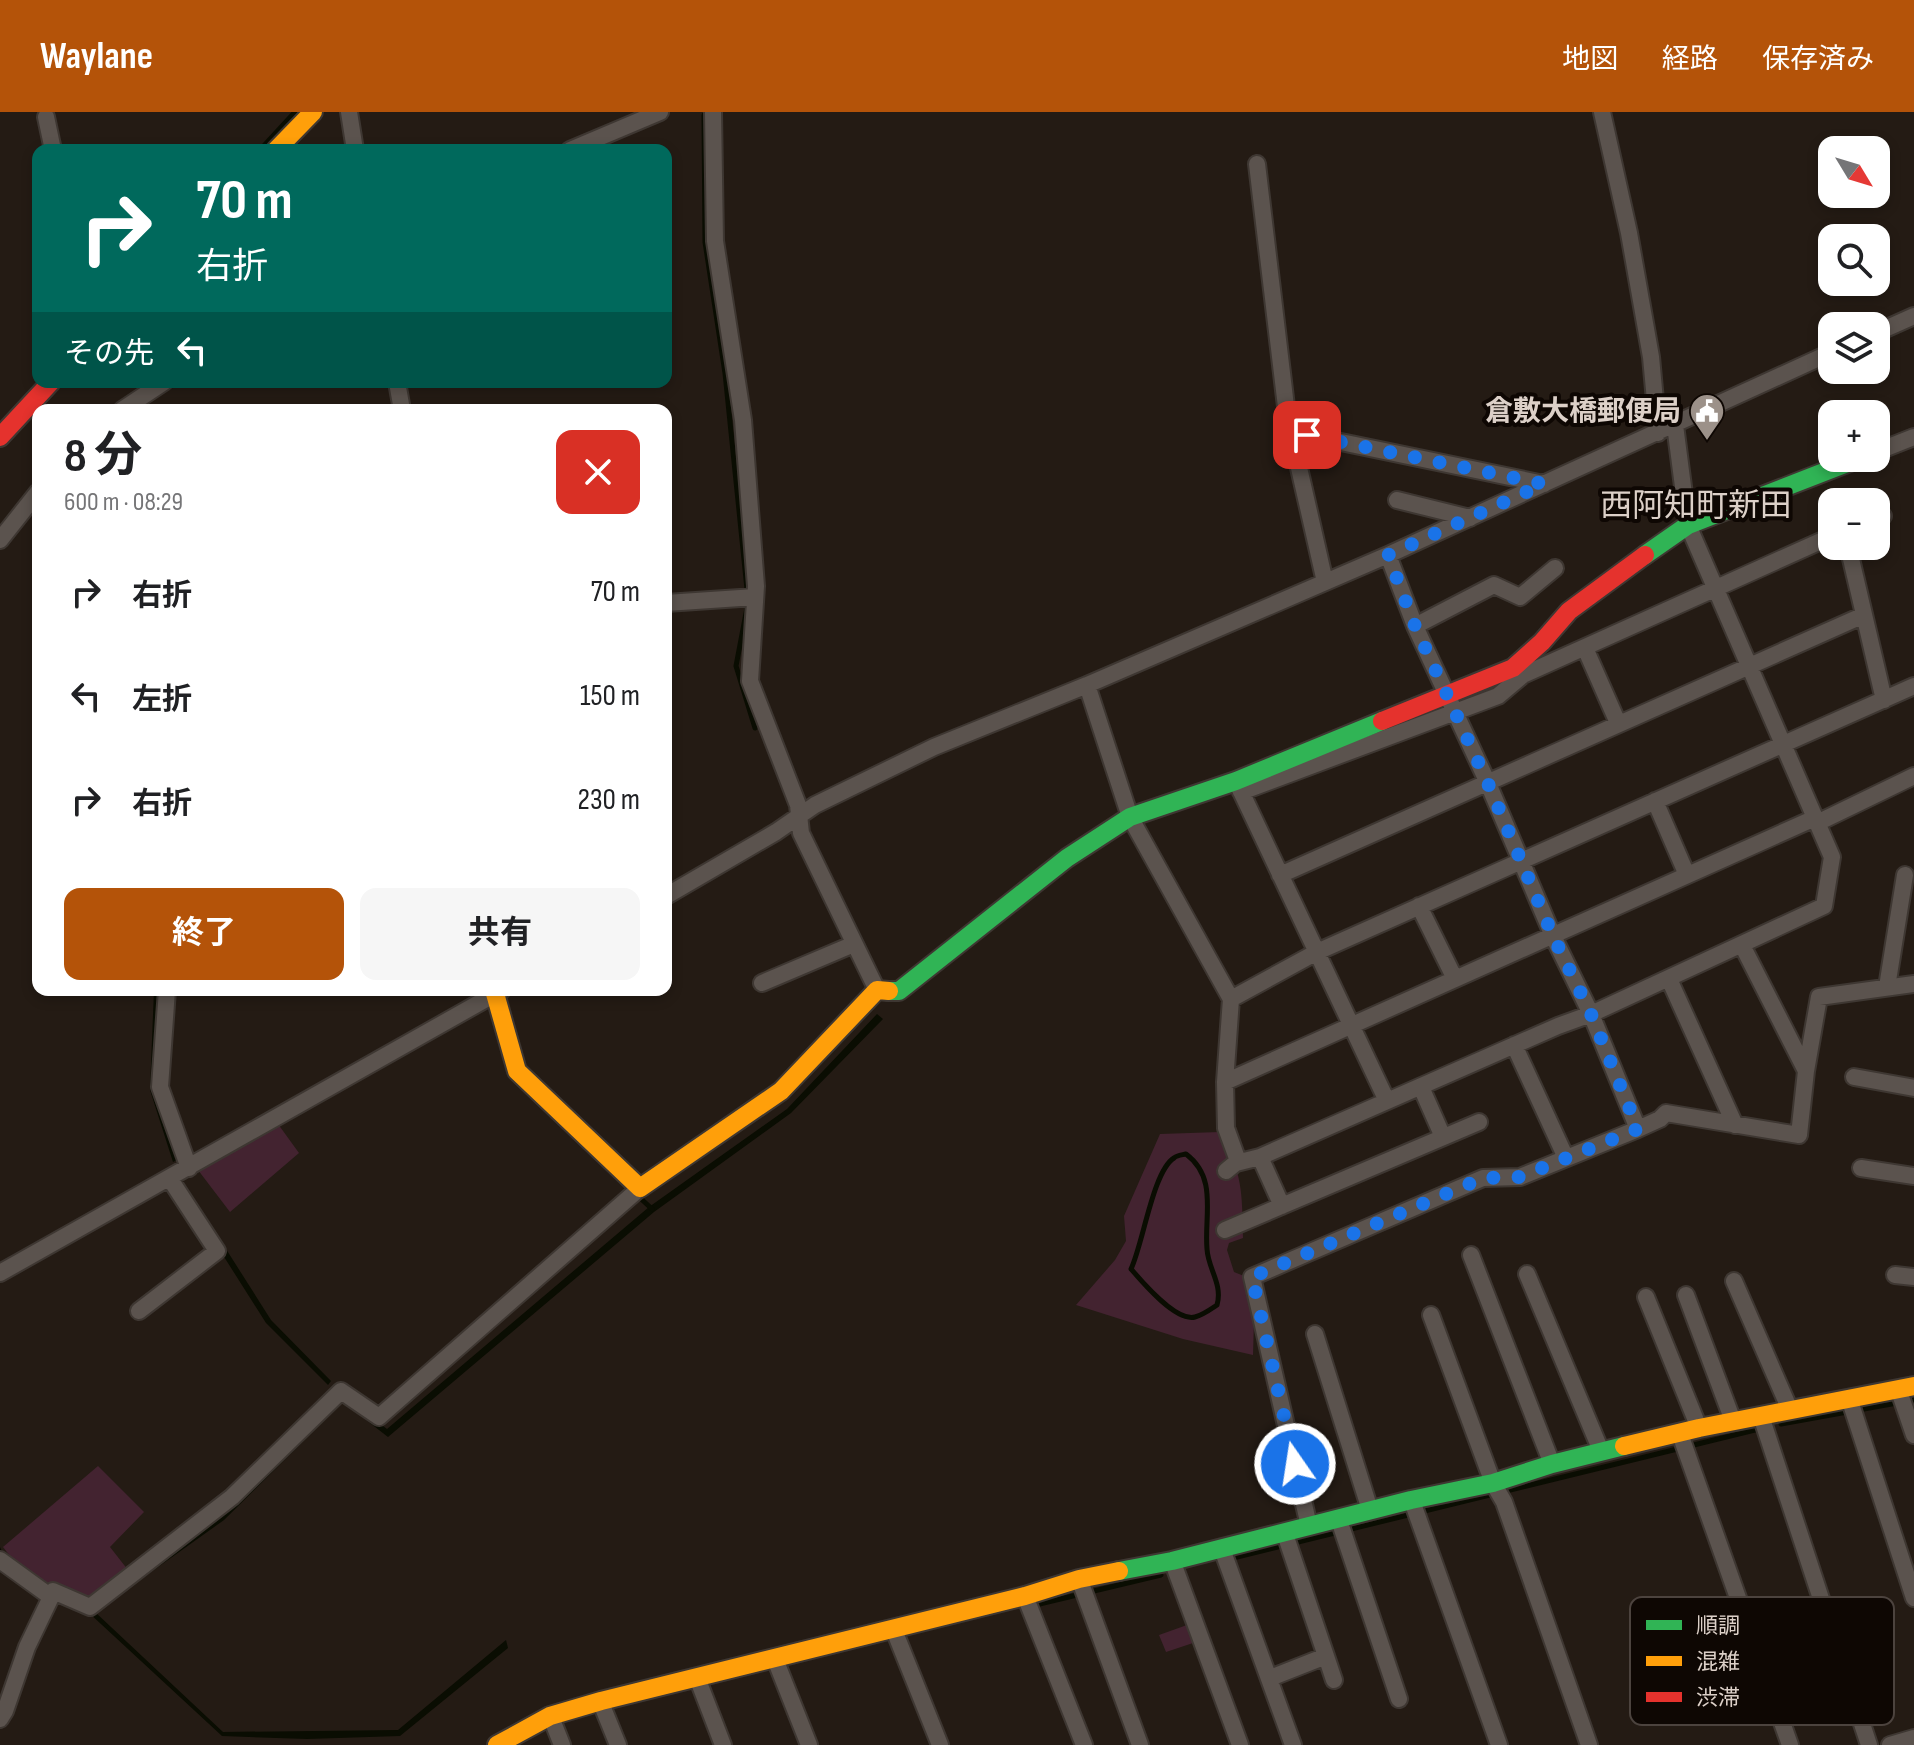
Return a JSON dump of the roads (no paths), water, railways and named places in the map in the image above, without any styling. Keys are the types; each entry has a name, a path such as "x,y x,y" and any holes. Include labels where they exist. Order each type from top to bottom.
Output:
{"street":[{"path":"282,144 313,112"},
{"path":"349,112 354,144"},
{"path":"584,144 660,112"},
{"path":"713,112 715,241 743,420 755,597 750,681 798,805 801,833 877,990"},
{"path":"1602,112 1629,233 1651,357 1658,433"},
{"path":"46,117 52,144"},
{"path":"1257,164 1287,415 1325,582"},
{"path":"1890,327 1914,316"},
{"path":"672,892 815,805 934,747 1087,685 1388,555 1818,359"},
{"path":"0,437 45,388"},
{"path":"131,404 155,388"},
{"path":"1087,685 1130,817 1231,999 1225,1082 1226,1128 1238,1161 1231,1167 1591,1014 1824,906 1832,857 1688,525 1675,425"},
{"path":"1307,435 1544,484"},
{"path":"1890,446 1914,437"},
{"path":"1239,787 1447,693 1513,668 1542,642 1569,611 1605,582 1688,525 1824,472"},
{"path":"0,540 32,500"},
{"path":"1397,500 1470,518"},
{"path":"0,1719 27,1647 53,1591 90,1607 232,1497 341,1391 379,1417 640,1188 781,1091 877,990 899,991 1067,858 1130,817 1239,787 1498,696 1523,675 1818,543"},
{"path":"1388,555 1415,626 1591,1014 1638,1129"},
{"path":"1851,560 1884,700"},
{"path":"1415,626 1494,585 1520,597 1555,568"},
{"path":"672,603 755,597"},
{"path":"1280,875 1864,615"},
{"path":"1585,648 1618,723"},
{"path":"1231,999 1317,952 1914,686"},
{"path":"1225,1082 1914,776"},
{"path":"1239,787 1387,1101"},
{"path":"1655,801 1687,875"},
{"path":"1887,987 1905,875"},
{"path":"1419,906 1455,979"},
{"path":"762,983 854,944"},
{"path":"1742,945 1806,1071"},
{"path":"1669,979 1735,1125"},
{"path":"1309,1526 1252,1277 1483,1178 1520,1177 1638,1129 1666,1113 1799,1135 1819,997 1914,984"},
{"path":"167,996 160,1087 189,1168"},
{"path":"0,1273 488,996"},
{"path":"498,996 517,1071 640,1188"},
{"path":"1514,1045 1566,1158"},
{"path":"1854,1077 1914,1088"},
{"path":"1421,1087 1443,1137"},
{"path":"1225,1230 1479,1122"},
{"path":"1260,1157 1282,1206"},
{"path":"1861,1168 1914,1176"},
{"path":"139,1311 217,1251 170,1179"},
{"path":"1471,1255 1552,1464"},
{"path":"1527,1274 1601,1451"},
{"path":"1895,1275 1914,1277"},
{"path":"1734,1281 1790,1410"},
{"path":"1686,1295 1733,1421"},
{"path":"1646,1297 1699,1428"},
{"path":"1431,1315 1499,1492 1589,1745"},
{"path":"1315,1334 1370,1510"},
{"path":"497,1745 551,1716 601,1702 1080,1580 1172,1562 1285,1534 1370,1510 1411,1501 1499,1492 1552,1464 1699,1428 1733,1421 1762,1422 1790,1410 1852,1406 1904,1394 1914,1435"},
{"path":"1852,1406 1914,1598"},
{"path":"1762,1422 1820,1597"},
{"path":"1679,1434 1737,1597"},
{"path":"1411,1501 1499,1745"},
{"path":"1339,1519 1399,1699"},
{"path":"1285,1534 1334,1680"},
{"path":"1222,1548 1293,1745"},
{"path":"0,1560 51,1597"},
{"path":"1172,1562 1240,1745"},
{"path":"1080,1580 1140,1745"},
{"path":"1025,1596 1084,1745"},
{"path":"893,1629 940,1745"},
{"path":"1270,1678 1326,1656"},
{"path":"774,1658 809,1745"},
{"path":"698,1679 723,1745"},
{"path":"601,1702 618,1745"},
{"path":"551,1716 561,1742"},
{"path":"1783,1725 1790,1745"},
{"path":"1862,1725 1869,1745"},
{"path":"1890,1745 1914,1738"}],"waterway":[{"path":"266,144 295,112"},
{"path":"704,115 705,242 725,373 747,589"},
{"path":"747,608 736,666 755,728"},
{"path":"1186,1154 1196,1164 1206,1186 1207,1249 1218,1290 1217,1305 1195,1317 1187,1317 1170,1308 1131,1269 1160,1177 1174,1158 1186,1154"},
{"path":"638,1196 652,1209"},
{"path":"1781,1424 1914,1400"},
{"path":"1229,1559 1763,1428"},
{"path":"1031,1606 1161,1575"}],"place":[{"name":"倉敷大橋郵便局","path":"1707,442"}],"district":[{"name":"西阿知町新田","path":"1696,506"}]}
